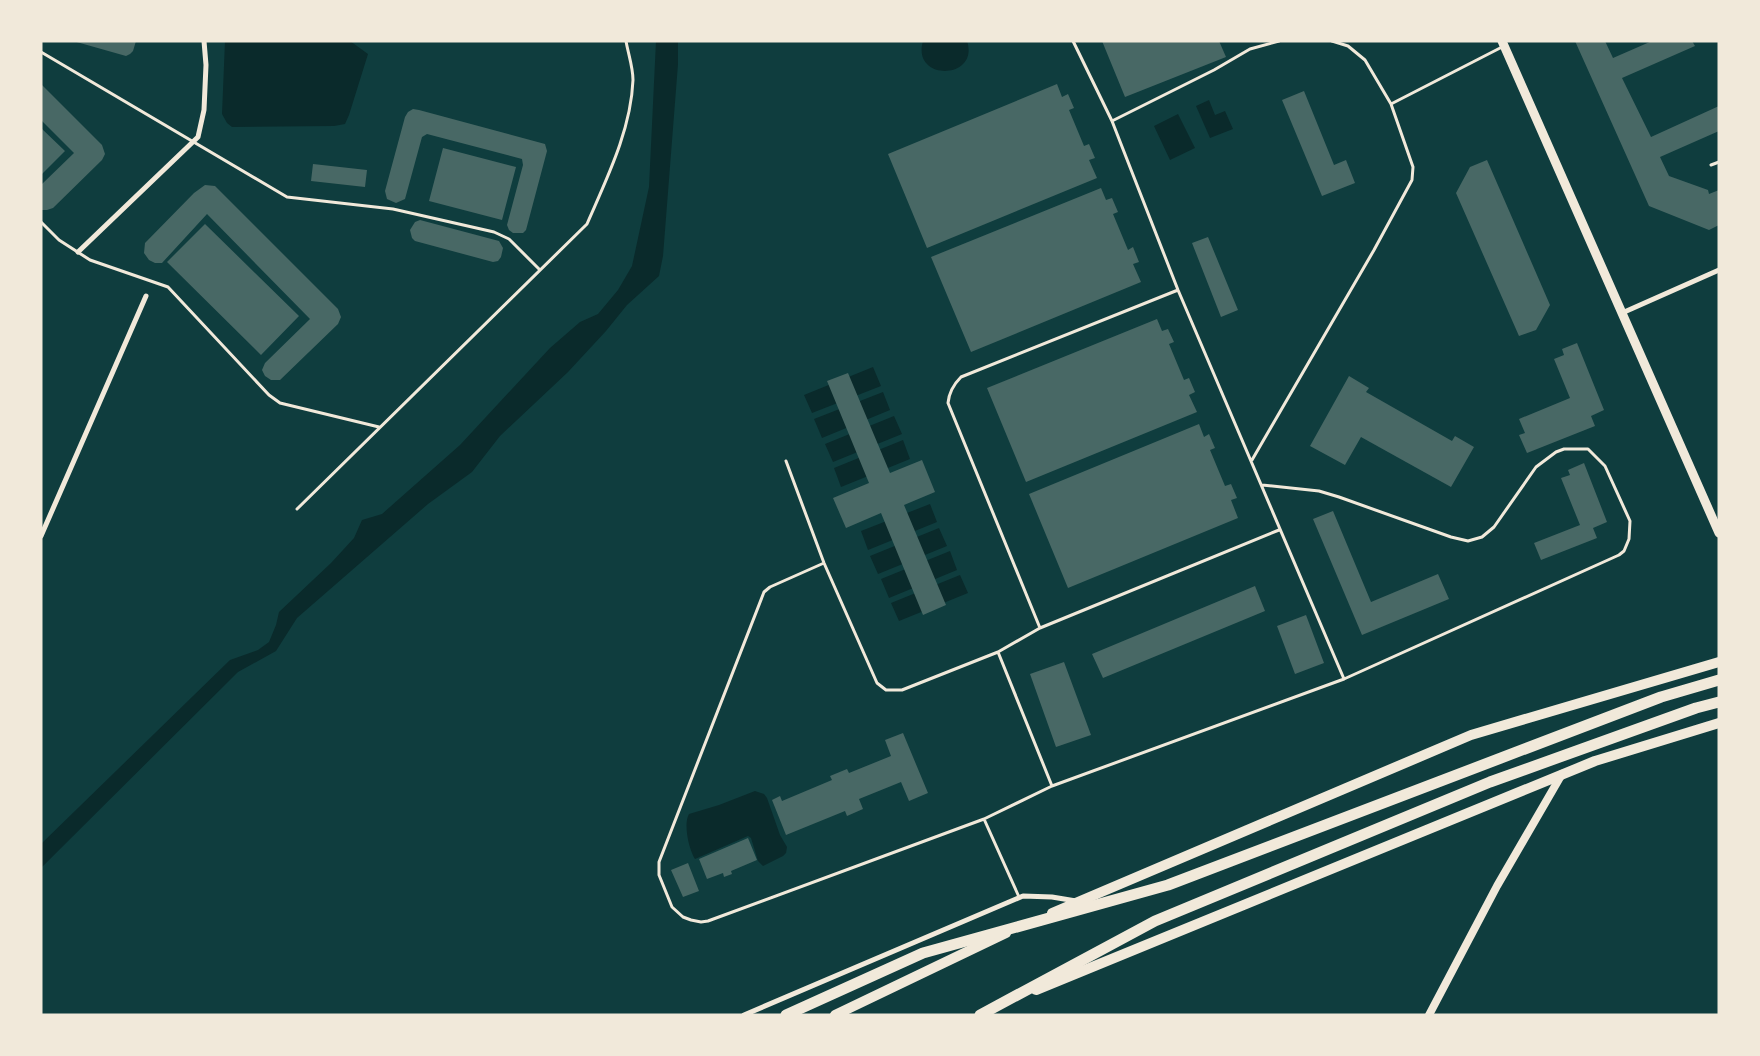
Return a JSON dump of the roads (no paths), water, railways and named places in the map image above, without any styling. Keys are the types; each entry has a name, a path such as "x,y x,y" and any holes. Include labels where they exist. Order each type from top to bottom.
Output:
{"highway":[{"path":"786,1015 923,953 1168,885 1661,696 1719,680"},
{"path":"980,1015 1155,921 1490,782 1696,708 1719,702"}],"main road":[{"path":"1503,44 1719,533"},
{"path":"835,1015 1018,928 1471,735 1719,662"},
{"path":"975,1015 1595,761 1719,724"}],"street":[{"path":"78,252 198,138 204,110 206,65 204,41"},
{"path":"1622,314 1719,270"},
{"path":"41,536 146,296"},
{"path":"1429,1015 1497,886 1562,774"},
{"path":"744,1015 1020,897 1052,897 1079,902"}],"lane":[{"path":"297,509 587,224 627,121 633,78 626,41"},
{"path":"1073,41 1112,121 1178,290 1344,679"},
{"path":"1112,121 1214,70 1250,49 1279,41"},
{"path":"1252,461 1374,250 1412,180 1413,167 1392,104 1365,60 1348,46 1332,41"},
{"path":"1392,104 1503,44"},
{"path":"41,52 286,197 393,209 494,232 509,239 540,270"},
{"path":"1711,165 1719,162"},
{"path":"41,222 59,240 90,260 168,287 269,395 280,403 380,427"},
{"path":"1040,628 948,403 949,394 954,384 961,377 1178,290"},
{"path":"824,563 770,587 764,592 658,862 659,875 672,907 691,920 708,921 984,819 1052,786 1344,679 1619,555 1624,551 1628,538 1630,521 1605,466 1588,449 1564,448 1536,467 1494,527 1482,537 1468,541 1451,538 1319,491 1262,485"},
{"path":"786,461 824,563 876,683 886,690 902,690 998,652 1040,628 1279,530"},
{"path":"998,652 1052,786"},
{"path":"984,819 1020,897"}],"water":[{"path":"225,41 350,41 368,54 345,124 334,126 232,127 227,123 222,114"},
{"path":"656,41 678,41 678,64 663,256 659,276 627,305 568,372 500,436 472,472 428,504 297,618 276,651 238,672 41,868 41,844 230,660 258,650 269,642 279,612 331,563 354,538 362,520 382,514 460,445 550,348 580,322 598,314 618,290 632,266 649,187"},
{"path":"923,41 967,41 968,54 964,63 956,69 945,71 935,69 927,64 922,54"},
{"path":"1209,100 1215,115 1225,111 1233,129 1210,138 1196,106"},
{"path":"1178,114 1195,148 1170,160 1154,126"},
{"path":"873,367 881,386 812,413 804,395"},
{"path":"883,392 890,410 822,438 814,419"},
{"path":"894,416 902,434 833,462 825,444"},
{"path":"903,440 910,459 841,487 834,468"},
{"path":"930,504 937,522 868,550 861,531"},
{"path":"939,528 947,546 878,574 870,556"},
{"path":"950,551 957,570 889,598 881,579"},
{"path":"960,575 968,593 899,621 891,603"},
{"path":"755,791 764,794 767,798 780,835 787,847 786,853 763,866 758,861 751,838 748,836 695,859 688,837 687,818 689,814"}]}
